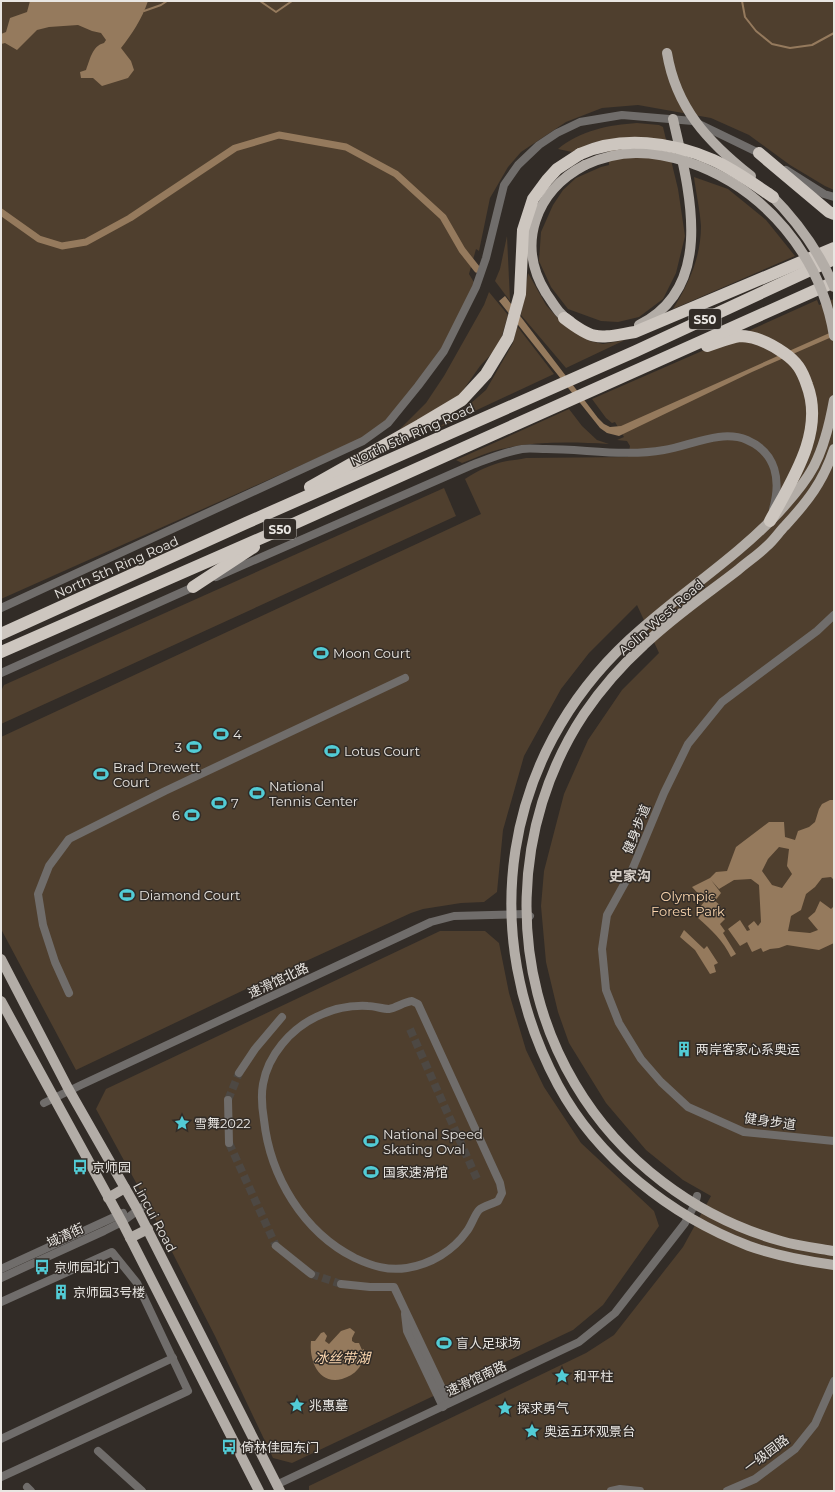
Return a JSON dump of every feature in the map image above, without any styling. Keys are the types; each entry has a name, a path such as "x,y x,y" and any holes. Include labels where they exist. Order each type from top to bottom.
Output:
{"highway":[{"path":"246,523 462,400 486,374 502,349 509,334 520,294 523,230 533,199 557,169 582,159 598,148 618,144 641,143 670,146 696,153 713,160 773,197"},
{"path":"760,153 829,212 834,214"},
{"path":"564,318 578,329 595,337 636,332 834,248"},
{"name":"North 5th Ring Road","path":"1,634 246,523 575,378 834,259"},
{"name":"S50","path":"1,652 282,529 834,282"},
{"path":"656,362 739,336 762,340 795,362 802,370 811,394 813,415 809,438 804,457 770,521"},
{"path":"193,587 282,529"}],"main road":[{"path":"667,53 671,72 678,91 687,108 702,130 721,152 752,177 791,216 811,241 826,266 834,287"},
{"path":"673,119 686,177 692,226 690,255 684,275 670,301 656,316 646,322 630,328 612,331 589,330 564,318 552,303 537,275 532,258 531,242 535,220 553,190 582,159 628,152 657,154 671,157 712,171 744,190 782,225 796,242 808,262 824,297 834,336"},
{"name":"Aolin West Road","path":"834,400 825,439 815,464 796,494 749,542 629,640 603,667 573,703 545,753 523,815 514,863 512,884 512,914 515,958 518,979 525,1005 542,1051 563,1094 586,1127 612,1157 662,1199 688,1216 715,1231 754,1247 792,1258 834,1265"},
{"path":"829,464 834,449"},
{"path":"829,464 834,453"},
{"name":"Aolin West Road","path":"829,464 819,484 799,511 768,545 645,644 608,683 584,714 553,772 540,809 529,862 527,940 531,968 541,1009 552,1038 570,1076 603,1124 632,1156 651,1174 696,1200 721,1218 764,1236 800,1245 834,1251"},
{"name":"Lincui Road","path":"1,959 83,1114 126,1188 140,1208 148,1230 278,1488"},
{"path":"1,1000 120,1218 259,1491"},
{"path":"43,1077 58,1068"},
{"path":"67,1122 83,1114"},
{"path":"108,1198 126,1188"},
{"path":"130,1238 148,1230"}],"street":[{"path":"1,608 363,441 388,422 418,386 444,351 473,293 486,258 504,185 518,165 539,145 557,133 580,122 622,115 693,121 760,153 824,194 834,197"},
{"path":"1,672 472,465 496,456 523,449 560,449 641,453 682,447 712,438 731,437 747,440 763,450 774,465 777,478 777,487 775,504 770,521"},
{"name":"健身步道","path":"834,615 818,631 722,702 688,744 664,793 632,870 607,915 602,949 606,990 619,1023 641,1058 661,1082 688,1107 744,1132 834,1141"},
{"path":"69,993 55,962 43,925 38,894 49,866 68,838 405,678"},
{"name":"速滑馆北路","path":"44,1103 431,922 454,916 512,914 528,915"},
{"path":"412,1001 418,1004 500,1183 502,1193 498,1201 479,1210 476,1214 468,1230 449,1250 425,1263 405,1268 385,1269 361,1261 340,1249 321,1234 302,1214 287,1192 275,1167 267,1140 262,1105 263,1084 269,1065 285,1041 307,1022 332,1010 359,1006 390,1009 405,1002 412,1001"},
{"path":"239,1073 255,1049 282,1017"},
{"path":"228,1100 229,1144"},
{"name":"速滑馆南路","path":"278,1488 446,1405 580,1342 615,1313 678,1232 696,1200"},
{"name":"域清街","path":"1,1278 140,1208"},
{"name":"域清街","path":"1,1269 120,1218"},
{"path":"276,1246 311,1274"},
{"path":"1,1302 112,1252 137,1283 188,1391 1,1477"},
{"path":"341,1284 370,1287 394,1287 403,1305 407,1331 446,1405"},
{"path":"1,1439 173,1358"},
{"name":"一级园路","path":"727,1491 755,1479 795,1449 815,1424 834,1381"},
{"path":"98,1451 142,1491"},
{"path":"611,1491 626,1489 640,1491"}],"green space":[{"path":"1,1 834,1 834,190 790,165 749,135 711,118 638,105 602,108 566,122 521,152 508,167 490,198 479,251 476,249 469,274 475,284 441,349 386,422 360,439 1,599"},
{"path":"637,123 659,125 663,127 678,189 685,236 676,273 663,299 639,317 618,322 601,321 568,309 551,287 539,261 541,232 553,205 563,190 576,178 609,165 607,140 592,143 572,152 558,149 576,137 586,133 616,125"},
{"path":"694,177 728,189 766,220 795,256 673,309 689,279 699,248 701,226"},
{"path":"507,236 510,301 495,281 500,269"},
{"path":"528,273 546,305 564,325 590,341 603,344 625,340 566,368 521,315"},
{"path":"489,292 508,315 499,346 480,366 459,396 397,432 426,403 444,376 484,305"},
{"name":"Olympic Forest Park","path":"834,299 834,1491 307,1491 309,1490 309,1486 586,1353 614,1335 683,1247 711,1196 683,1180 646,1150 606,1103 569,1043 558,1012 546,962 541,906 544,871 564,794 588,740 622,690 659,653 637,605 589,653 561,689 524,756 503,830 497,892 484,902 461,903 423,909 411,913 282,972 76,1070 1,929 1,737 481,514 465,479 484,468 501,462 526,458 628,457 630,446 627,441 617,440 624,437 615,422 612,423 606,418 592,399 702,351 722,346 746,332 817,300 819,305"},
{"path":"517,326 554,374 432,431 455,417 486,390 513,343"},
{"path":"569,409 582,426 597,440 609,444 541,443 496,450 462,463 456,460"},
{"path":"444,488 456,516 1,724 1,691 4,685"},
{"name":"国家速滑馆","path":"440,931 485,931 499,943 509,993 526,1050 544,1087 581,1143 654,1211 659,1226 603,1305 573,1330 292,1463 273,1458 215,1336 146,1201 96,1109 106,1089"}],"water":[{"path":"30,1 148,1 143,14 121,48 131,61 134,70 128,78 102,86 93,78 81,78 80,72 86,70 94,50 106,40 101,33 78,25 49,27 37,30 17,50 5,43 1,44 1,34 6,32 10,18 27,12"},
{"path":"505,296 598,418 610,427 621,426 834,331 834,336 752,372 619,436 607,433 600,428 499,301"},
{"path":"830,800 834,800 834,880 831,877 822,878 815,887 806,894 801,910 791,916 788,931 810,933 818,930 808,918 815,912 820,901 831,909 834,906 834,943 819,950 787,945 763,952 761,948 752,952 747,942 740,946 728,929 740,920 747,931 750,930 748,926 754,921 758,926 761,922 759,885 751,879 734,880 719,889 711,880 721,893 715,901 721,906 717,911 725,919 720,924 725,931 723,933 736,954 731,957 717,936 698,918 702,913 698,909 705,901 692,887 710,878 716,872 727,871 736,847 769,822 784,822 785,837 795,840 798,831 809,827 815,822 822,804","holes":["779,847 789,849 787,866 792,874 782,888 772,885 762,871 768,859"]},
{"path":"684,930 704,949 707,946 718,963 714,965 716,972 710,974 695,950 680,937"},
{"name":"冰丝带湖","path":"350,1328 355,1332 352,1341 359,1343 362,1350 364,1349 360,1367 351,1375 342,1379 334,1380 321,1375 314,1363 311,1341 315,1341 321,1333 324,1332 327,1336 325,1341 329,1344 341,1331"}],"waterway":[{"path":"144,11 161,5 167,1"},
{"path":"260,1 276,12 292,1"},
{"path":"742,1 745,17 756,31 772,44 790,48 812,45 834,33"},
{"path":"1,212 39,239 62,246 86,242 130,218 235,148 279,135 346,147 396,174 443,217 462,250 477,269"}],"tunnel":[{"path":"410,1029 477,1179"},
{"path":"228,1100 239,1073"},
{"path":"229,1143 276,1246"},
{"path":"311,1274 341,1284"}],"place":[{"name":"Moon Court","path":"321,653"},
{"name":"4","path":"221,734"},
{"name":"3","path":"194,747"},
{"name":"Lotus Court","path":"332,751"},
{"name":"Brad Drewett Court","path":"101,774"},
{"name":"National Tennis Center","path":"257,793"},
{"name":"7","path":"219,803"},
{"name":"6","path":"192,815"},
{"name":"Diamond Court","path":"127,895"},
{"name":"两岸客家心系奥运","path":"684,1049"},
{"name":"雪舞2022","path":"182,1123"},
{"name":"National Speed Skating Oval","path":"371,1141"},
{"name":"京师园","path":"80,1167"},
{"name":"国家速滑馆","path":"371,1172"},
{"name":"京师园北门","path":"42,1267"},
{"name":"京师园3号楼","path":"61,1292"},
{"name":"盲人足球场","path":"444,1343"},
{"name":"和平柱","path":"562,1376"},
{"name":"兆惠墓","path":"297,1405"},
{"name":"探求勇气","path":"505,1408"},
{"name":"奥运五环观景台","path":"532,1431"},
{"name":"倚林佳园东门","path":"229,1447"}],"district":[{"name":"史家沟","path":"630,876"}]}
